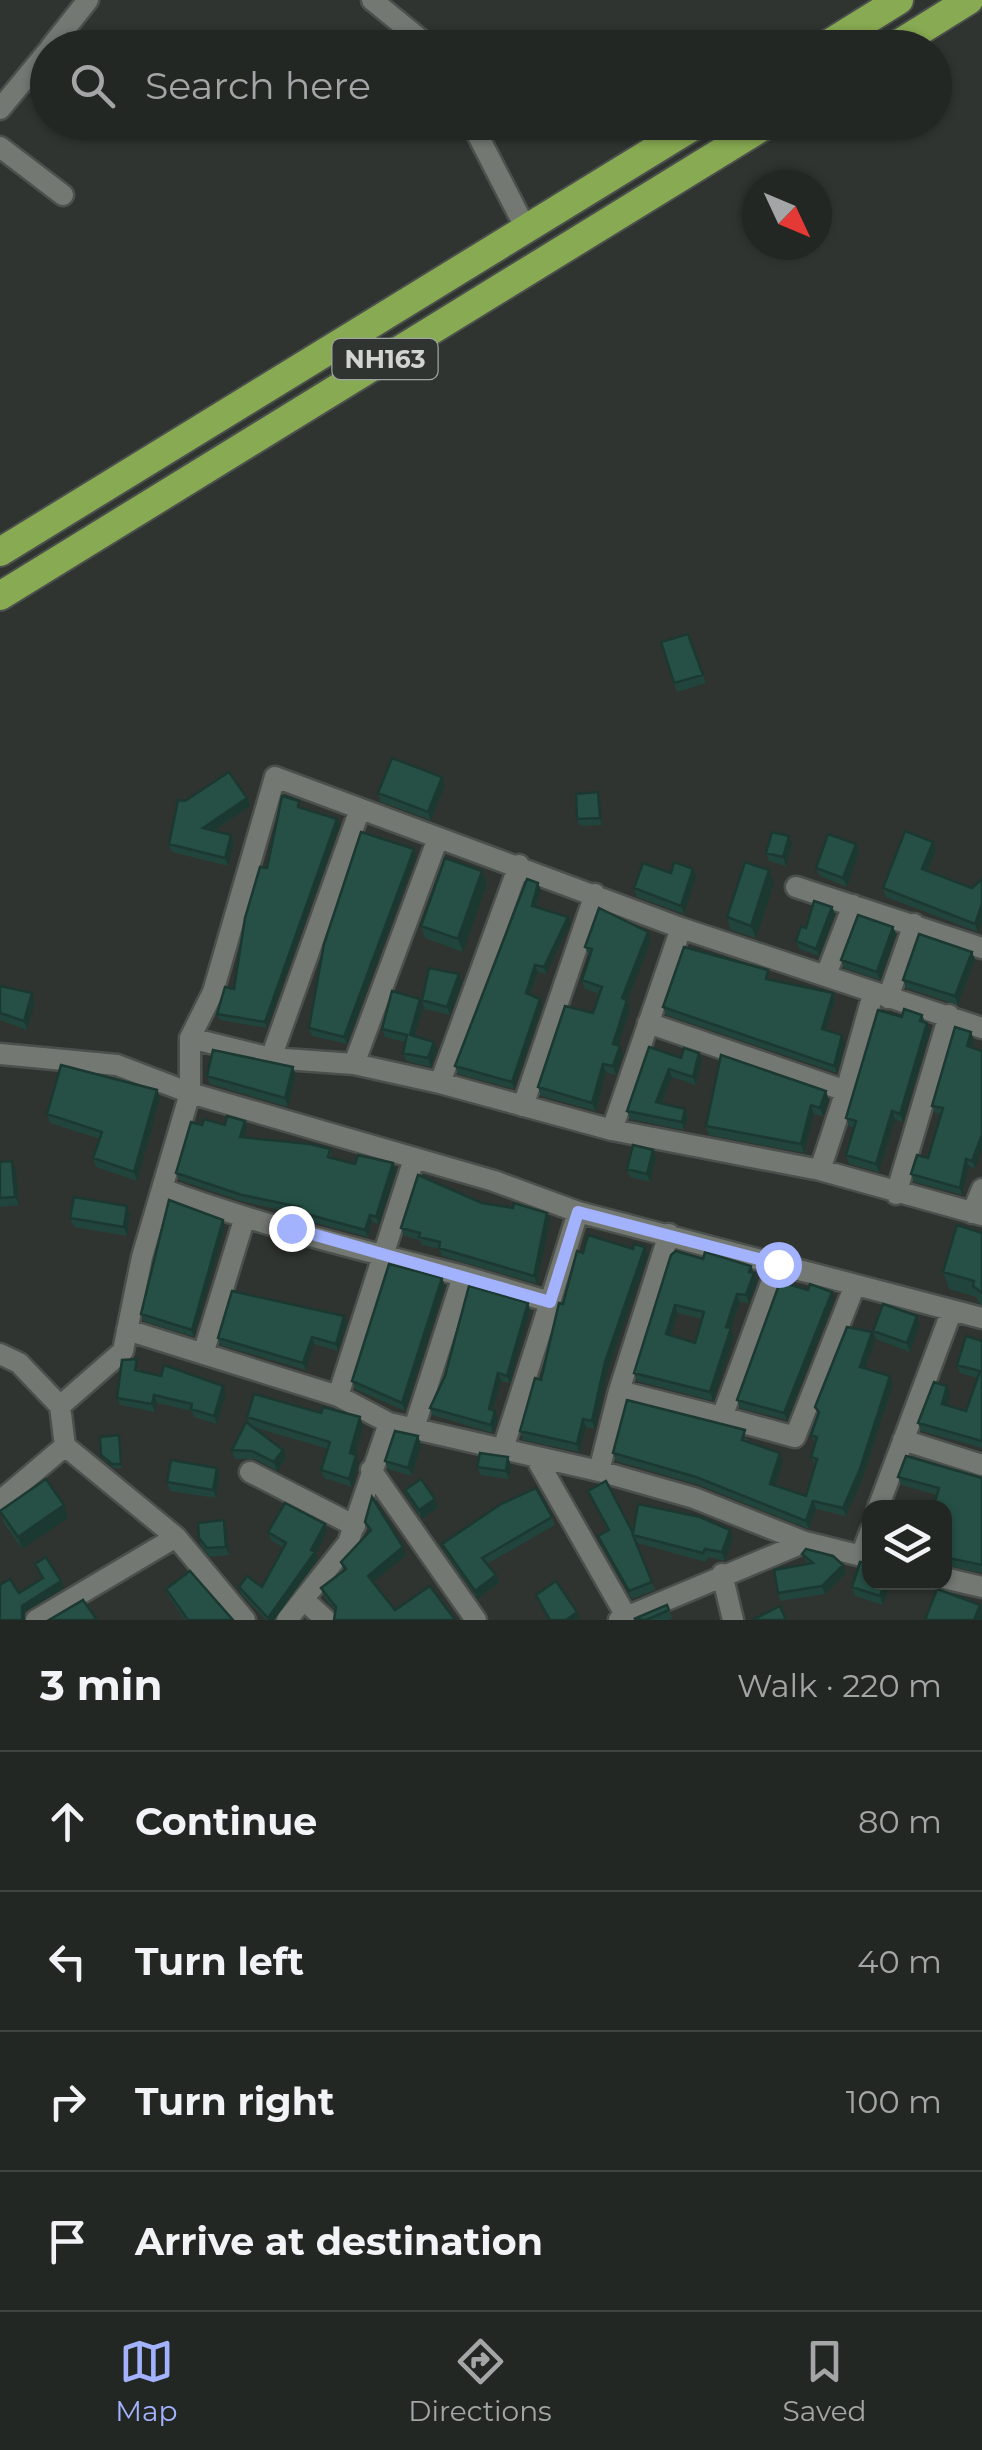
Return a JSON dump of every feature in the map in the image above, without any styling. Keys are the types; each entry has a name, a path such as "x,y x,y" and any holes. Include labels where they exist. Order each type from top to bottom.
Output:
{"highway":[{"path":"851,30 900,0"},
{"path":"921,30 969,0"},
{"name":"NH163","path":"0,552 671,140"},
{"name":"NH163","path":"0,596 741,140"}],"street":[{"path":"64,30 88,0"},
{"path":"372,0 409,30"},
{"path":"0,110 30,73"},
{"path":"481,140 526,229"},
{"path":"0,147 63,195"},
{"path":"60,1406 123,1350 162,1188 190,1094 190,1038 213,992 275,778 682,928 880,996 980,1020"},
{"path":"272,1058 360,808"},
{"path":"354,1064 438,838"},
{"path":"440,1083 519,865"},
{"path":"796,887 982,948"},
{"path":"523,1106 595,894"},
{"path":"826,975 853,905"},
{"path":"820,1170 880,996 914,924"},
{"path":"612,1130 682,928"},
{"path":"896,1194 949,1015"},
{"path":"648,1023 846,1091"},
{"path":"190,1038 272,1058 354,1064 440,1083 612,1130 820,1170 977,1214 982,1189"},
{"path":"0,1054 117,1065 190,1094 494,1181 578,1212 982,1318"},
{"path":"338,1396 414,1159"},
{"path":"162,1188 244,1220 291,1228 550,1302"},
{"path":"502,1452 578,1212"},
{"path":"203,1354 244,1220"},
{"path":"599,1471 619,1391 669,1234"},
{"path":"722,1417 778,1264"},
{"path":"414,1428 463,1276"},
{"path":"619,1391 795,1437 855,1285"},
{"path":"881,1500 952,1310"},
{"path":"127,1330 338,1396 389,1423 502,1452 599,1471 694,1498 806,1542 862,1556"},
{"path":"0,1354 19,1362 60,1406 65,1446 176,1537 245,1620"},
{"path":"286,1620 355,1526 389,1423"},
{"path":"903,1440 982,1464"},
{"path":"0,1500 65,1446"},
{"path":"536,1458 629,1617 722,1574 765,1561 806,1542"},
{"path":"371,1470 476,1620"},
{"path":"250,1472 355,1526"},
{"path":"36,1620 176,1537"},
{"path":"722,1574 733,1620"},
{"path":"952,1580 982,1587"},
{"path":"304,1600 326,1620"}],"building":[{"path":"688,634 703,675 674,683 661,642"},
{"path":"392,758 442,777 428,812 378,793"},
{"path":"229,772 247,798 203,828 231,835 225,858 169,844 178,800 185,801"},
{"path":"598,792 600,818 577,819 576,794"},
{"path":"282,796 299,801 298,807 337,819 265,1022 217,1014 225,987 234,989 245,918 260,867 267,868"},
{"path":"905,831 933,842 922,869 972,888 982,879 982,904 975,924 883,888"},
{"path":"361,832 414,849 344,1037 309,1028 324,944"},
{"path":"772,832 789,836 783,857 766,853"},
{"path":"828,834 856,844 843,878 816,868"},
{"path":"445,858 482,871 458,939 421,926"},
{"path":"674,862 693,869 681,906 634,888 643,863 671,873"},
{"path":"745,862 769,870 751,926 727,917"},
{"path":"527,879 538,883 532,906 568,917 544,967 535,965 526,993 540,999 512,1082 455,1066"},
{"path":"814,901 832,907 816,949 796,941 801,926 806,928"},
{"path":"599,908 648,932 622,998 627,1000 613,1044 620,1046 613,1066 603,1064 592,1103 538,1087 565,1006 593,1013 602,987 582,980 592,949 585,947"},
{"path":"858,915 893,927 877,972 841,960"},
{"path":"919,934 972,952 955,996 903,980"},
{"path":"684,947 768,970 766,979 833,993 822,1029 842,1035 834,1066 663,1007"},
{"path":"429,968 459,974 447,1007 422,1000"},
{"path":"0,986 32,993 24,1021 0,1013"},
{"path":"392,991 420,999 410,1035 434,1042 428,1058 403,1053 407,1035 382,1029"},
{"path":"904,1009 922,1015 920,1021 927,1023 900,1114 892,1111 876,1164 846,1155 856,1121 846,1118 878,1010 902,1017"},
{"path":"955,1027 971,1032 967,1046 982,1051 982,1135 972,1161 966,1159 960,1188 911,1174 917,1155 928,1158 943,1108 932,1106"},
{"path":"649,1047 681,1058 684,1048 699,1053 693,1077 669,1069 656,1102 685,1109 682,1122 627,1111"},
{"path":"213,1050 293,1067 285,1098 207,1076"},
{"path":"721,1055 826,1091 820,1108 811,1105 801,1144 706,1126"},
{"path":"61,1065 157,1090 134,1172 93,1158 102,1132 47,1114"},
{"path":"227,1116 245,1121 240,1137 310,1144 330,1149 328,1157 355,1164 358,1155 393,1163 376,1217 370,1215 365,1230 299,1212 300,1207 242,1195 176,1173 191,1122 202,1125 204,1119 225,1125"},
{"path":"633,1145 653,1150 647,1174 627,1169"},
{"path":"12,1161 15,1197 0,1198 0,1162"},
{"path":"418,1175 482,1203 513,1208 514,1203 547,1213 534,1276 439,1248 440,1242 401,1228"},
{"path":"74,1197 127,1206 124,1227 70,1218"},
{"path":"169,1200 223,1220 192,1330 141,1314"},
{"path":"957,1225 982,1233 982,1293 973,1286 974,1281 943,1272"},
{"path":"588,1235 633,1249 634,1244 645,1247 605,1362 592,1421 583,1419 577,1444 520,1431 535,1378 541,1380 559,1303 563,1304 577,1251 583,1253"},
{"path":"676,1251 703,1259 705,1252 751,1266 749,1272 754,1273 746,1295 737,1294 726,1327 731,1328 710,1392 634,1373 671,1255","holes":["675,1305 704,1312 695,1343 666,1334"]},
{"path":"389,1264 442,1278 402,1403 352,1381"},
{"path":"780,1282 808,1290 810,1284 832,1292 784,1413 737,1400"},
{"path":"469,1286 528,1303 507,1376 498,1373 489,1409 495,1411 491,1425 430,1408 445,1376"},
{"path":"232,1291 344,1316 336,1344 312,1337 303,1363 218,1338"},
{"path":"883,1304 917,1316 907,1343 873,1331"},
{"path":"847,1327 872,1332 860,1367 890,1376 843,1508 813,1501 806,1521 696,1477 613,1453 627,1400 745,1430 742,1440 780,1453 770,1484 806,1496 817,1459 811,1457 817,1437 811,1435 819,1412 815,1407"},
{"path":"966,1336 982,1341 982,1441 918,1423 934,1382 947,1386 942,1404 966,1411 980,1371 957,1365"},
{"path":"137,1359 135,1370 161,1376 164,1365 223,1386 214,1416 191,1409 192,1404 154,1395 152,1404 117,1398 122,1360"},
{"path":"254,1394 321,1413 323,1407 360,1417 350,1453 356,1455 349,1479 321,1470 330,1442 247,1417"},
{"path":"246,1422 283,1450 274,1462 252,1451 232,1450"},
{"path":"395,1431 418,1436 408,1468 385,1461"},
{"path":"119,1435 121,1464 112,1464 101,1455 100,1437"},
{"path":"480,1453 508,1457 506,1471 477,1467"},
{"path":"906,1456 982,1478 982,1565 952,1559 952,1500 935,1500 939,1488 898,1477"},
{"path":"171,1460 217,1468 213,1490 167,1482"},
{"path":"46,1479 64,1505 18,1537 0,1511"},
{"path":"421,1479 435,1499 419,1510 405,1490"},
{"path":"606,1481 633,1533 638,1504 700,1517 730,1530 722,1552 705,1549 703,1553 633,1535 652,1582 629,1591 598,1536 609,1530 588,1491"},
{"path":"536,1488 552,1517 482,1558 496,1575 475,1591 442,1544 501,1504"},
{"path":"372,1497 403,1547 368,1576 395,1610 430,1586 455,1620 334,1620 336,1607 321,1588 346,1569 341,1562 371,1530 365,1522"},
{"path":"285,1503 325,1524 311,1550 315,1552 268,1618 239,1587 247,1576 262,1587 286,1543 268,1532"},
{"path":"224,1520 226,1547 207,1548 199,1538 198,1523"},
{"path":"806,1549 833,1556 843,1565 822,1586 778,1593 774,1570 813,1563 802,1554"},
{"path":"46,1557 61,1581 22,1606 22,1620 0,1620 0,1585 10,1579 19,1593 43,1578 35,1564"},
{"path":"862,1562 862,1590 882,1590 880,1596 852,1587"},
{"path":"190,1571 233,1620 188,1620 166,1589"},
{"path":"556,1581 577,1612 566,1620 550,1620 536,1595"},
{"path":"937,1590 980,1605 974,1620 925,1620"},
{"path":"83,1600 97,1620 49,1620"},
{"path":"667,1605 669,1610 646,1620 634,1619"},
{"path":"780,1606 786,1620 752,1620"}],"route":[{"path":"291,1228 550,1302 578,1212 778,1264"}]}
